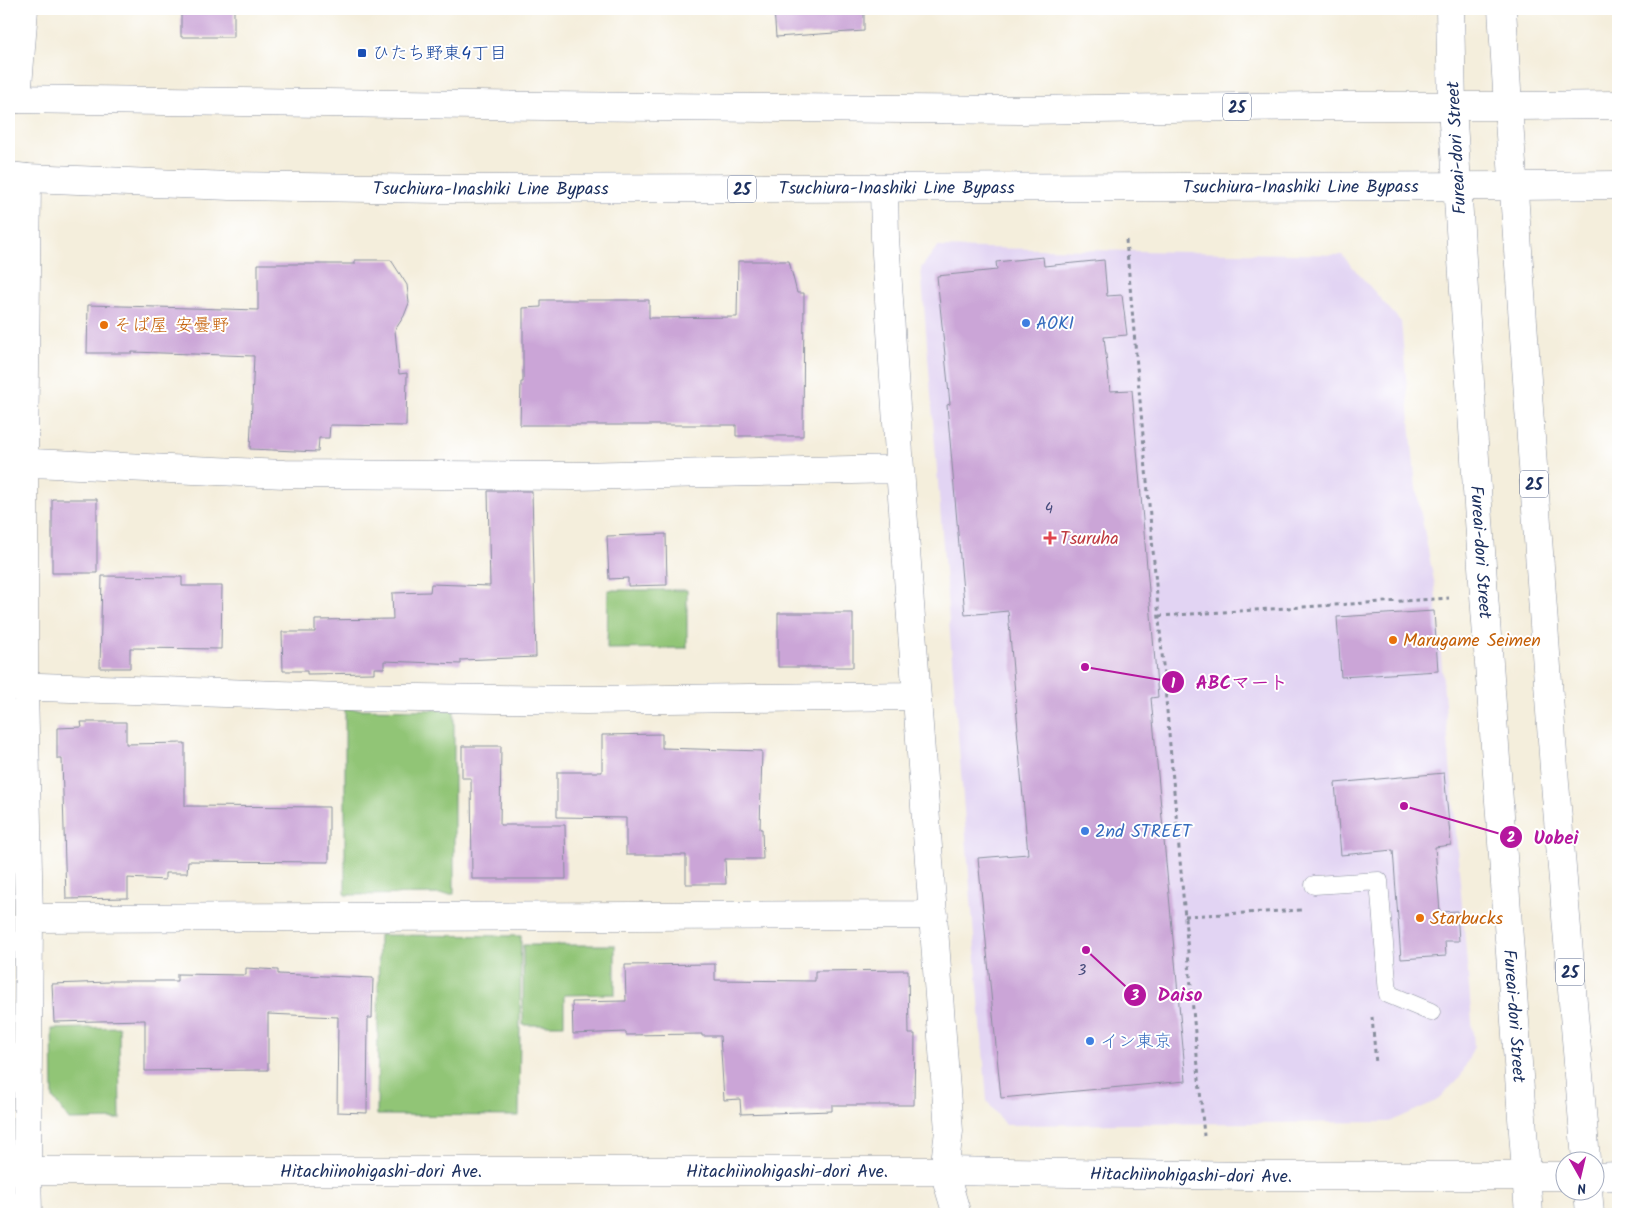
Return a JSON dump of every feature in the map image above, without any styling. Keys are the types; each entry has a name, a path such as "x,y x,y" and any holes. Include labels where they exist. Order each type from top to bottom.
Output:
{"street":[{"path":"13,99 24,9"},
{"name":"Fureai-dori Street","path":"1450,9 1452,107 1484,591 1529,1214"},
{"path":"1502,9 1508,106 1618,106"},
{"name":"25","path":"13,99 1022,110 1314,106 1508,106 1555,782 1585,1150"},
{"path":"18,177 17,686 29,918 18,1171 28,1214"},
{"name":"Tsuchiura-Inashiki Line Bypass","path":"18,177 230,186 443,189 1618,185"},
{"path":"884,188 885,238 900,469 950,1131 944,1171 956,1214"},
{"path":"16,463 285,474 575,476 900,469"},
{"path":"17,686 342,697 582,700 916,696"},
{"path":"29,918 934,915"},
{"name":"Hitachiinohigashi-dori Ave.","path":"18,1171 944,1171 1247,1176 1554,1176"},
{"path":"1604,1177 1618,1176"},
{"path":"1589,1200 1590,1214"}],"lane":[{"path":"1314,885 1379,881 1388,994 1431,1012"}],"path":[{"path":"1126,240 1204,1136"},
{"path":"1159,616 1449,598"},
{"path":"1185,916 1306,910"},
{"path":"1372,1014 1376,1064"}],"shaded area":[{"path":"937,247 1342,255 1401,322 1416,488 1435,586 1474,1046 1461,1076 1438,1100 1390,1122 1005,1125 987,1101 921,268"}],"green space":[{"path":"608,590 687,590 687,648 607,649"},
{"path":"345,709 454,710 454,894 345,895"},
{"path":"9,769 11,1124 9,1126"},
{"path":"379,935 521,936 519,1116 377,1115"},
{"path":"523,945 615,945 615,994 564,995 564,1025 523,1025"},
{"path":"119,1027 120,1119 69,1120 53,1098 52,1029"}],"building":[{"path":"181,9 234,9 234,37 181,37"},
{"path":"774,9 864,9 864,31 776,37"},
{"path":"1043,257 1044,266 1104,260 1107,296 1122,295 1127,335 1104,337 1110,391 1132,390 1158,697 1151,698 1186,1081 1001,1098 978,858 1028,854 1008,611 965,615 947,405 950,404 937,276 997,270 996,262"},
{"path":"355,260 391,260 407,285 409,303 404,316 395,330 399,374 407,373 406,426 330,425 329,438 319,438 318,452 250,449 254,356 132,352 87,353 88,305 258,310 258,264 355,264"},
{"path":"738,261 789,261 797,293 804,293 803,436 736,436 736,425 520,425 521,382 523,382 523,308 541,307 541,300 649,300 649,318 737,317"},
{"path":"488,491 532,491 536,657 461,660 461,664 384,661 384,668 374,668 374,673 307,674 307,671 283,671 282,632 315,632 315,620 393,619 392,593 430,592 431,584 490,586"},
{"path":"52,499 97,499 97,573 52,573"},
{"path":"666,534 667,585 628,586 628,578 609,579 607,536"},
{"path":"102,576 182,577 182,586 222,586 221,649 130,648 130,668 100,668"},
{"path":"1434,611 1438,671 1341,677 1337,617"},
{"path":"778,613 853,613 853,667 778,667"},
{"path":"81,722 126,722 126,744 185,743 185,806 329,807 329,862 188,861 187,873 165,873 165,880 128,878 128,898 66,899 62,759 57,759 57,728 82,727"},
{"path":"662,734 662,748 762,751 760,829 762,829 763,859 725,859 726,884 686,884 686,855 626,855 626,818 557,817 557,772 602,772 602,735"},
{"path":"462,746 501,746 500,825 565,825 566,879 472,879 471,778 462,778"},
{"path":"1444,773 1451,845 1435,847 1440,912 1457,911 1459,941 1445,941 1446,956 1401,959 1393,850 1341,855 1335,783"},
{"path":"715,964 715,980 815,981 815,971 908,970 909,1034 915,1034 914,1105 832,1105 832,1111 741,1114 740,1099 724,1100 720,1036 702,1036 702,1034 626,1035 626,1032 573,1034 572,1002 626,1001 625,965"},
{"path":"246,968 278,970 278,974 373,978 372,1018 368,1018 367,1113 337,1112 338,1017 268,1014 268,1070 145,1071 145,1020 54,1022 52,984 109,981 177,981 177,974 246,975"}],"place":[{"name":"ひたち野東4丁目","path":"362,53"},
{"name":"AOKI","path":"1026,323"},
{"name":"そば屋 安曇野","path":"104,325"},
{"name":"Tsuruha","path":"1050,538"},
{"name":"Marugame Seimen","path":"1393,640"},
{"name":"ABCマート","path":"1085,667"},
{"name":"Uobei","path":"1404,806"},
{"name":"2nd STREET","path":"1085,831"},
{"name":"Starbucks","path":"1420,918"},
{"name":"Daiso","path":"1086,950"},
{"name":"イン東京","path":"1090,1041"}]}
